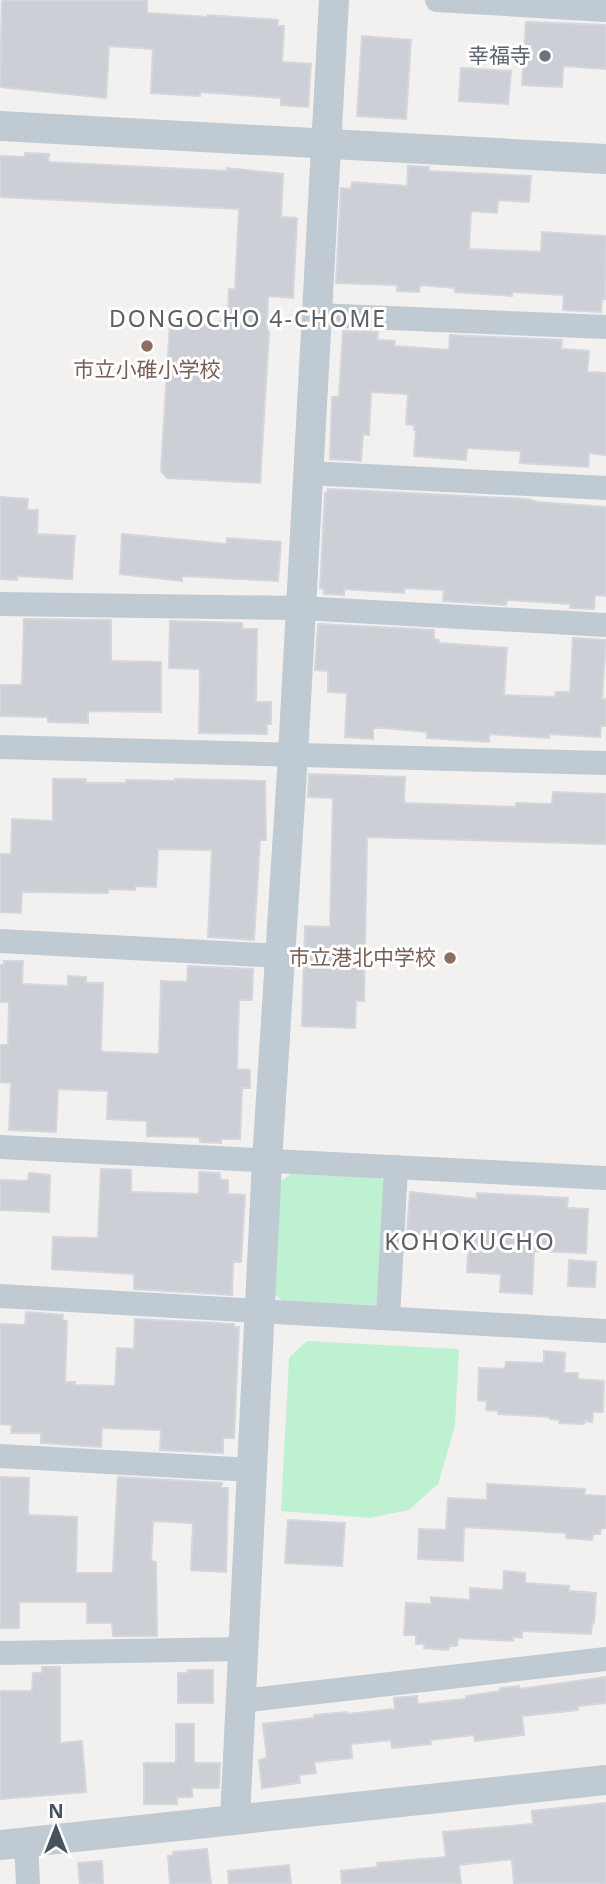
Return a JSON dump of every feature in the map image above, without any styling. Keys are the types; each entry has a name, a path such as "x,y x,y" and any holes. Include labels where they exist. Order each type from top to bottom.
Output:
{"street":[{"path":"235,1819 267,1160 293,755 334,0"},
{"path":"437,0 606,10"},
{"path":"0,125 606,159"},
{"path":"317,315 606,327"},
{"path":"308,473 606,488"},
{"path":"0,604 301,608 606,625"},
{"path":"0,747 606,763"},
{"path":"0,941 281,956"},
{"path":"0,1147 606,1178"},
{"path":"388,1317 396,1167"},
{"path":"0,1296 606,1331"},
{"path":"0,1457 252,1470"},
{"path":"0,1653 243,1649"},
{"path":"241,1702 606,1659"},
{"path":"28,1884 13,1843 606,1780"}],"green space":[{"path":"291,1174 381,1178 386,1184 382,1300 373,1308 286,1303 274,1294 280,1182"},
{"path":"307,1341 459,1349 455,1426 438,1484 409,1510 370,1518 281,1511 289,1358"}],"building":[{"path":"2,0 147,0 147,13 278,20 277,26 284,26 282,62 311,64 308,107 281,105 281,98 200,92 200,96 151,93 153,49 109,46 106,98 0,87"},
{"path":"526,22 606,25 606,69 563,66 562,87 522,85"},
{"path":"362,36 411,40 406,119 357,116"},
{"path":"461,68 511,71 508,104 459,101"},
{"path":"25,153 49,154 48,162 227,171 227,168 283,174 281,217 297,218 293,298 268,296 269,332 260,483 167,478 161,471 170,323 214,325 228,315 229,289 235,290 239,209 0,197 0,156 25,157"},
{"path":"408,166 429,167 428,171 531,176 529,202 498,200 497,213 471,211 469,249 541,252 542,232 606,236 605,299 602,299 601,312 563,310 564,295 512,292 512,296 455,292 455,288 420,285 419,292 397,291 397,285 336,283 341,188 351,189 352,182 407,186"},
{"path":"343,331 378,332 377,340 395,341 394,346 449,350 450,335 562,340 561,349 589,351 587,372 606,373 606,455 589,453 588,467 520,463 521,451 467,448 466,460 414,456 416,430 414,425 406,424 408,394 371,392 369,435 363,434 361,461 330,459 332,397 339,397"},
{"path":"328,489 526,499 606,507 606,596 595,595 594,609 570,608 571,604 507,600 506,605 443,601 444,590 404,588 404,593 344,589 344,595 324,594 324,589 320,588 325,493"},
{"path":"0,497 28,499 27,510 38,510 37,534 75,536 72,579 17,576 17,580 0,579"},
{"path":"122,534 227,544 227,538 281,542 278,581 182,576 182,581 120,574"},
{"path":"24,619 111,620 111,661 161,662 161,712 88,711 88,723 48,722 48,717 0,716 0,685 22,685"},
{"path":"170,621 242,623 242,629 257,629 256,702 271,702 271,724 267,724 267,734 199,733 200,669 169,668"},
{"path":"318,624 434,630 434,639 439,640 439,643 507,648 504,695 555,697 556,692 570,692 573,638 606,640 602,699 606,699 606,726 601,726 600,737 549,734 549,738 489,734 489,742 427,738 427,732 385,728 373,728 373,739 345,737 347,693 328,692 328,671 315,670"},
{"path":"309,774 405,777 404,803 516,807 516,803 552,804 553,792 606,794 606,844 367,837 364,1001 356,1001 355,1028 302,1026 305,926 330,927 333,798 308,797"},
{"path":"53,779 86,779 86,783 175,779 265,781 266,840 260,840 254,940 208,937 212,850 158,849 156,887 135,886 135,890 108,889 108,893 22,892 21,913 0,912 0,854 11,854 12,819 53,821"},
{"path":"4,961 23,961 22,984 68,986 68,976 86,977 86,983 103,983 101,1050 159,1054 161,981 187,982 188,966 253,969 252,1000 239,1000 237,1069 250,1070 250,1088 242,1088 240,1139 221,1139 221,1143 200,1142 200,1138 196,1137 147,1136 147,1121 107,1119 108,1091 58,1089 56,1132 9,1130 11,1083 0,1082 0,1045 8,1045 9,1002 0,1002 0,965 4,965"},
{"path":"101,1169 131,1170 131,1192 199,1194 199,1172 220,1173 220,1180 228,1180 228,1194 245,1195 241,1262 233,1262 232,1295 134,1289 134,1274 52,1269 53,1237 98,1238"},
{"path":"29,1173 50,1175 49,1212 0,1210 0,1180 26,1181"},
{"path":"410,1192 477,1199 477,1193 568,1198 567,1208 588,1209 586,1253 534,1251 532,1294 500,1292 501,1274 467,1272 469,1237 407,1233"},
{"path":"569,1260 596,1262 595,1287 568,1286"},
{"path":"26,1312 63,1315 62,1320 67,1321 65,1382 75,1382 74,1385 115,1386 117,1348 134,1349 135,1319 234,1324 234,1327 239,1327 234,1438 223,1438 223,1453 160,1450 161,1430 102,1428 101,1447 41,1443 41,1433 11,1433 12,1425 0,1424 0,1324 25,1325"},
{"path":"544,1351 565,1353 564,1373 578,1373 578,1379 604,1381 603,1412 593,1412 592,1422 559,1423 559,1420 550,1417 498,1414 498,1411 486,1410 487,1401 478,1400 479,1368 505,1369 506,1362 544,1363"},
{"path":"0,1477 29,1478 28,1515 77,1517 76,1573 112,1573 118,1477 222,1483 221,1488 228,1488 226,1572 191,1570 193,1523 153,1521 151,1561 156,1562 157,1636 113,1636 112,1623 87,1623 87,1602 19,1602 19,1628 0,1628"},
{"path":"487,1484 585,1489 584,1495 606,1496 606,1528 601,1528 600,1534 593,1534 592,1540 566,1538 566,1533 464,1527 463,1561 418,1559 419,1529 446,1530 448,1498 487,1500"},
{"path":"288,1520 345,1523 342,1566 285,1563"},
{"path":"504,1571 525,1573 525,1583 569,1586 569,1591 596,1593 591,1634 522,1631 522,1638 513,1637 513,1641 458,1638 457,1646 449,1646 448,1650 424,1648 425,1644 416,1644 416,1635 404,1635 406,1603 431,1604 431,1597 470,1600 470,1588 503,1590"},
{"path":"42,1667 60,1667 60,1743 82,1741 86,1792 0,1799 0,1691 32,1691 33,1673 42,1673"},
{"path":"188,1670 213,1670 213,1703 178,1703 178,1673 188,1673"},
{"path":"606,1677 606,1703 578,1706 578,1710 522,1716 524,1735 475,1741 474,1735 430,1740 431,1744 392,1748 391,1740 351,1744 352,1758 314,1762 316,1773 299,1775 300,1783 262,1788 259,1760 267,1758 263,1724 314,1718 314,1715 395,1709 394,1698 417,1696 418,1704 466,1699 466,1696 501,1691 500,1688 519,1686 520,1689"},
{"path":"176,1724 194,1724 194,1763 220,1763 219,1788 192,1788 192,1797 177,1797 177,1804 144,1804 144,1763 176,1763"},
{"path":"606,1803 606,1884 514,1884 512,1859 459,1865 461,1884 342,1884 341,1871 378,1867 377,1863 446,1857 443,1832 533,1824 532,1811"},
{"path":"207,1849 211,1884 170,1884 168,1856 173,1856 173,1852"},
{"path":"102,1861 103,1884 80,1884 78,1863"},
{"path":"289,1865 291,1884 229,1884 228,1871"}],"place":[{"name":"幸福寺","path":"545,56"},
{"name":"市立小碓小学校","path":"147,346"},
{"name":"市立港北中学校","path":"450,958"}],"district":[{"name":"DONGOCHO 4-CHOME","path":"248,319"},
{"name":"KOHOKUCHO","path":"470,1242"}]}
